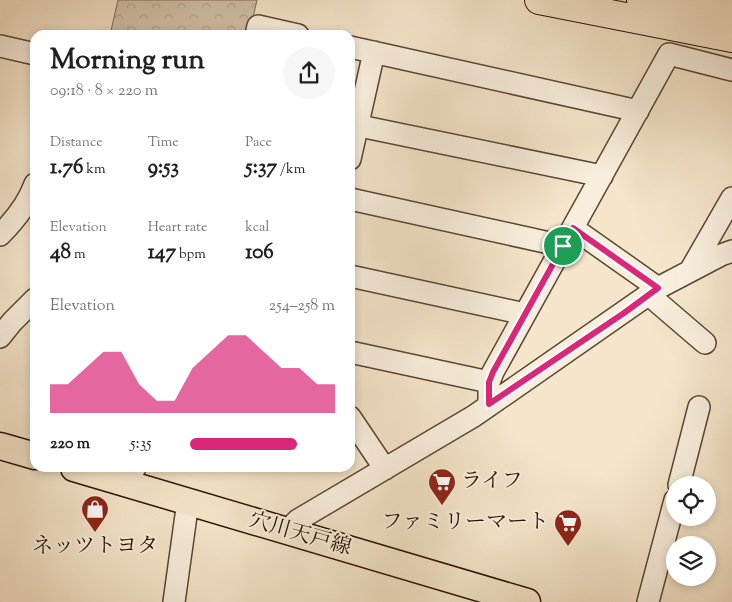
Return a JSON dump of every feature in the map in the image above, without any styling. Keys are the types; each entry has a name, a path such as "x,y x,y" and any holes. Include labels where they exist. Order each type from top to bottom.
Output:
{"highway":[{"path":"539,0 732,38"},
{"path":"641,0 732,14"}],"main road":[{"path":"0,446 30,455"},
{"name":"穴川天戸線","path":"105,472 129,475 188,502 527,602"}],"street":[{"path":"257,30 258,26 276,30"},
{"path":"0,46 30,53"},
{"path":"355,47 638,111"},
{"path":"355,121 374,52"},
{"path":"489,404 489,382 493,372 670,54 732,70"},
{"path":"355,125 602,176"},
{"path":"0,235 15,219 30,194"},
{"path":"690,271 732,198"},
{"path":"355,200 568,237 653,292 705,343"},
{"path":"287,531 298,520 474,416 653,292 690,271 732,251"},
{"path":"355,277 525,314"},
{"path":"0,337 30,304"},
{"path":"355,353 489,382"},
{"path":"681,476 699,407"},
{"path":"355,425 385,468"},
{"path":"174,602 188,502"},
{"path":"648,602 668,526"}],"green space":[{"path":"118,0 257,0 250,30 111,30"}],"place":[{"name":"ライフ","path":"442,506"},
{"name":"ネッツトヨタ","path":"95,533"},
{"name":"ファミリーマート","path":"568,547"}],"route":[{"path":"573,228 658,288 489,404 489,382 493,372 563,246 573,228"}]}
